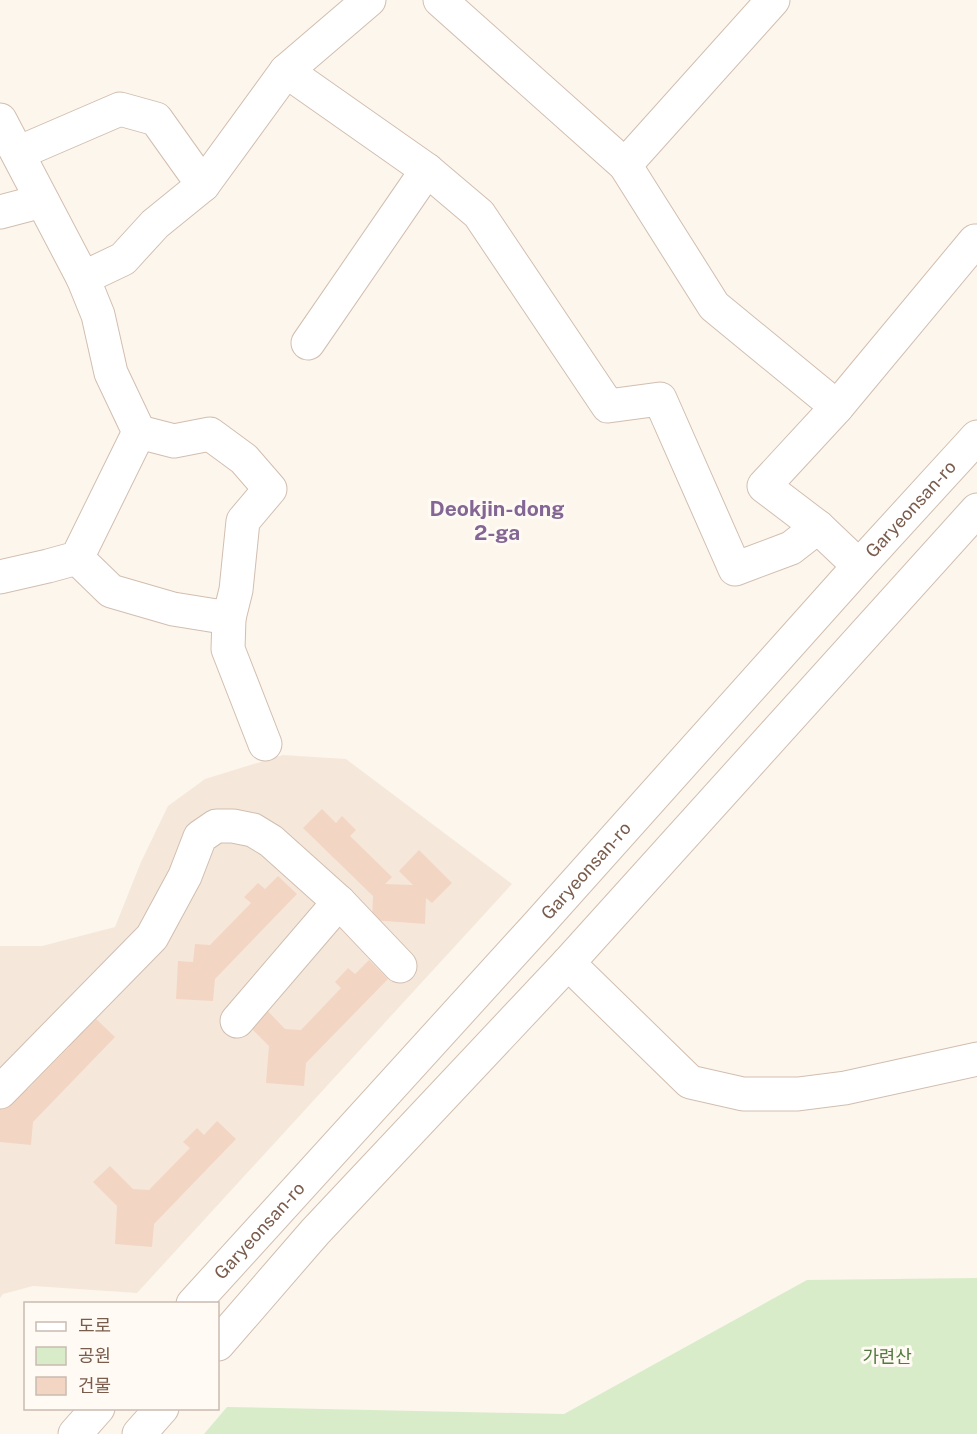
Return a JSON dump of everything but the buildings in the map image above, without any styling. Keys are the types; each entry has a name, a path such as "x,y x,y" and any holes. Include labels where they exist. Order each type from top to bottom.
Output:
{"street":[{"path":"83,278 123,259 155,224 203,185 286,70 369,0"},
{"path":"440,0 625,165 714,306 837,407"},
{"path":"625,165 773,0"},
{"path":"286,70 426,170 479,214 608,406 660,399 735,569 791,548 818,527"},
{"path":"18,153 120,109 156,119 203,185"},
{"path":"0,120 83,278 98,315 111,374 139,432 174,441 210,434 244,459 270,489 243,521 236,590 229,618 228,649 265,744"},
{"path":"308,343 426,170"},
{"path":"0,212 42,201"},
{"path":"859,566 818,527 764,486 837,407 975,242 977,243"},
{"path":"0,577 76,558 139,432"},
{"name":"Garyeonsan-ro","path":"195,1302 977,437"},
{"path":"219,1343 315,1232 568,963 977,510"},
{"path":"76,558 111,591 173,609 229,618"},
{"path":"0,1092 152,936 185,876 200,837 216,826 233,826 253,830 271,841 339,902 400,966"},
{"path":"237,1021 339,902"},
{"path":"568,963 690,1082 743,1094 798,1094 845,1088 977,1059"},
{"path":"75,1434 96,1410"},
{"path":"139,1434 160,1410"}],"shaded area":[{"path":"283,755 346,759 512,884 137,1293 33,1286 3,1294 0,1298 0,946 42,946 115,927 141,862 168,806 205,779"}],"green space":[{"name":"가련산","path":"977,1278 977,1434 204,1434 227,1407 564,1414 807,1280"}],"district":[{"name":"Deokjin-dong 2-ga","path":"497,521"}]}
